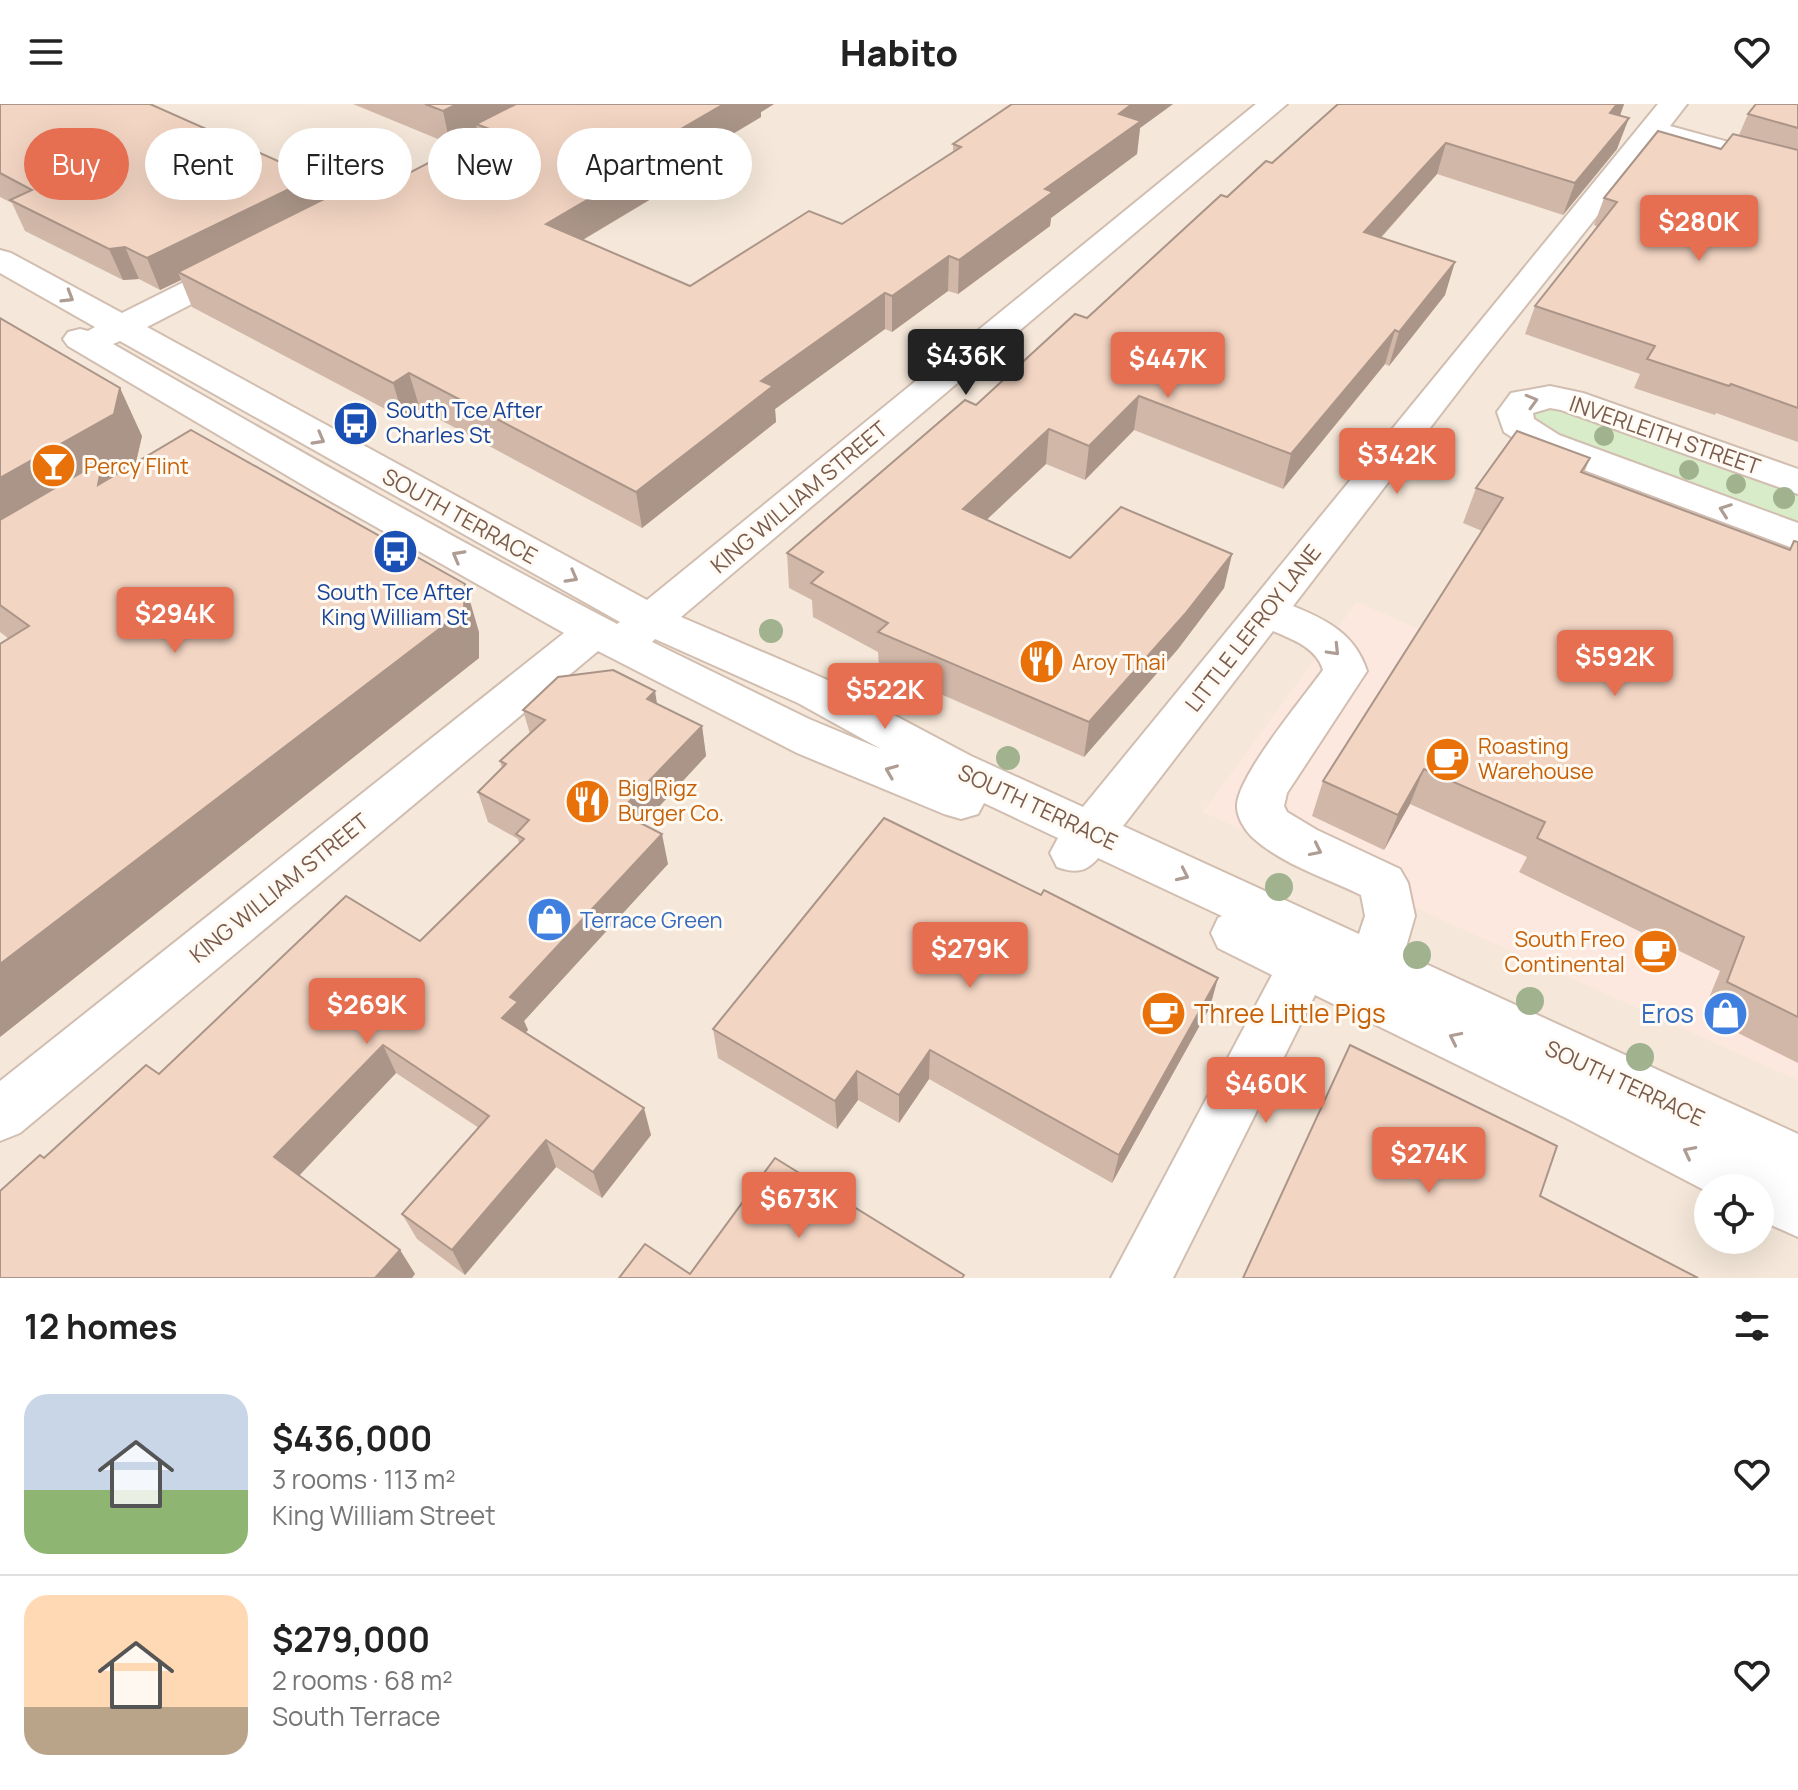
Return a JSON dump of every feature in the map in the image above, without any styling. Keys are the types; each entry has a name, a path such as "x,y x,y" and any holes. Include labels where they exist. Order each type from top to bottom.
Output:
{"street":[{"name":"KING WILLIAM STREET","path":"0,1115 622,632 1273,104"},
{"path":"1663,117 1798,170"},
{"name":"LITTLE LEFROY LANE","path":"1082,842 1471,352 1663,117"},
{"path":"104,336 263,255"},
{"name":"SOUTH TERRACE","path":"0,260 104,336 796,733 939,791 1082,842 1310,952 1731,1174"},
{"name":"SOUTH TERRACE","path":"0,293 104,336"},
{"name":"INVERLEITH STREET","path":"1798,482 1570,401 1550,397 1524,401 1515,412 1517,424 1546,443 1798,537"},
{"path":"189,451 246,417"},
{"path":"1267,611 1333,645 1343,658 1345,671 1266,787 1260,801 1262,815 1276,830 1383,883 1390,916 1375,965"},
{"name":"SOUTH TERRACE","path":"1310,952 1375,965 1798,1162"},
{"path":"1141,1278 1310,952"},
{"name":"SOUTH TERRACE","path":"1774,1196 1798,1209"}],"shaded area":[{"path":"0,104 1798,104 1798,1278 0,1278"},
{"path":"1357,602 1798,798 1798,1080 1203,812"}],"green space":[{"path":"1557,407 1798,493 1798,528 1548,436 1535,425 1533,415 1540,409"}],"building":[{"path":"0,104 150,104 204,128 145,128 145,200 262,200 262,154 278,161 278,194 147,258 125,247 109,249 10,200 24,194 24,200 129,200 129,128 24,128 24,186 0,173"},
{"path":"425,104 457,104 443,111"},
{"path":"516,104 724,104 683,128 557,128 557,200 587,200 546,224 690,286 809,211 842,224 961,147 953,144 1012,104 1132,104 1119,114 1141,121 1045,189 1053,192 959,260 949,256 892,296 885,293 761,381 773,386 636,492 409,373 393,383 178,272 322,200 412,200 412,172 428,163 428,200 541,200 541,128 487,128 476,124"},
{"path":"1338,104 1617,104 1610,113 1629,118 1575,183 1446,143 1364,232 1455,262 1399,332 1395,330 1291,454 1139,396 1089,446 1049,429 963,509 1070,558 1121,507 1232,554 1185,614 1089,722 878,632 888,623 811,583 823,572 787,553 965,400 976,405 1075,314 1087,318 1221,195 1227,197 1266,161 1272,163"},
{"path":"1756,104 1798,104 1798,128 1748,114"},
{"path":"1658,131 1721,149 1733,134 1798,150 1798,408 1647,359 1655,346 1535,306 1617,202 1604,198"},
{"path":"0,318 120,388 114,414 0,478"},
{"path":"191,430 465,584 464,610 0,964 0,644 29,626 0,605 0,520 103,460 98,485"},
{"path":"1517,431 1590,458 1581,472 1790,550 1794,541 1798,542 1798,1017 1727,982 1744,937 1537,838 1545,822 1424,769 1398,815 1323,781 1503,498 1476,488"},
{"path":"613,670 655,691 647,699 702,726 619,812 662,834 510,997 518,1002 502,1018 644,1108 593,1172 546,1140 452,1250 402,1214 489,1116 383,1045 274,1157 400,1250 375,1278 0,1278 0,1191 40,1155 44,1158 146,1065 159,1074 346,896 420,941 524,839 516,834 529,820 478,792 506,764 500,761 545,720 523,710 558,677"},
{"path":"884,818 1041,895 1044,890 1218,978 1119,1155 930,1050 899,1095 857,1071 835,1101 713,1029"},
{"path":"1350,1045 1557,1146 1540,1196 1698,1278 1243,1278"},
{"path":"775,1158 964,1275 962,1278 619,1278 645,1244 690,1274"}],"place":[{"name":"South Tce After Charles St","path":"355,423"},
{"name":"Percy Flint","path":"53,466"},
{"name":"South Tce After King William St","path":"395,551"},
{"name":"Aroy Thai","path":"1041,662"},
{"name":"Roasting Warehouse","path":"1447,759"},
{"name":"Big Rigz Burger Co.","path":"587,801"},
{"name":"Terrace Green","path":"549,920"},
{"name":"South Freo Continental","path":"1656,952"},
{"name":"Three Little Pigs","path":"1163,1014"},
{"name":"Eros","path":"1725,1014"}]}
